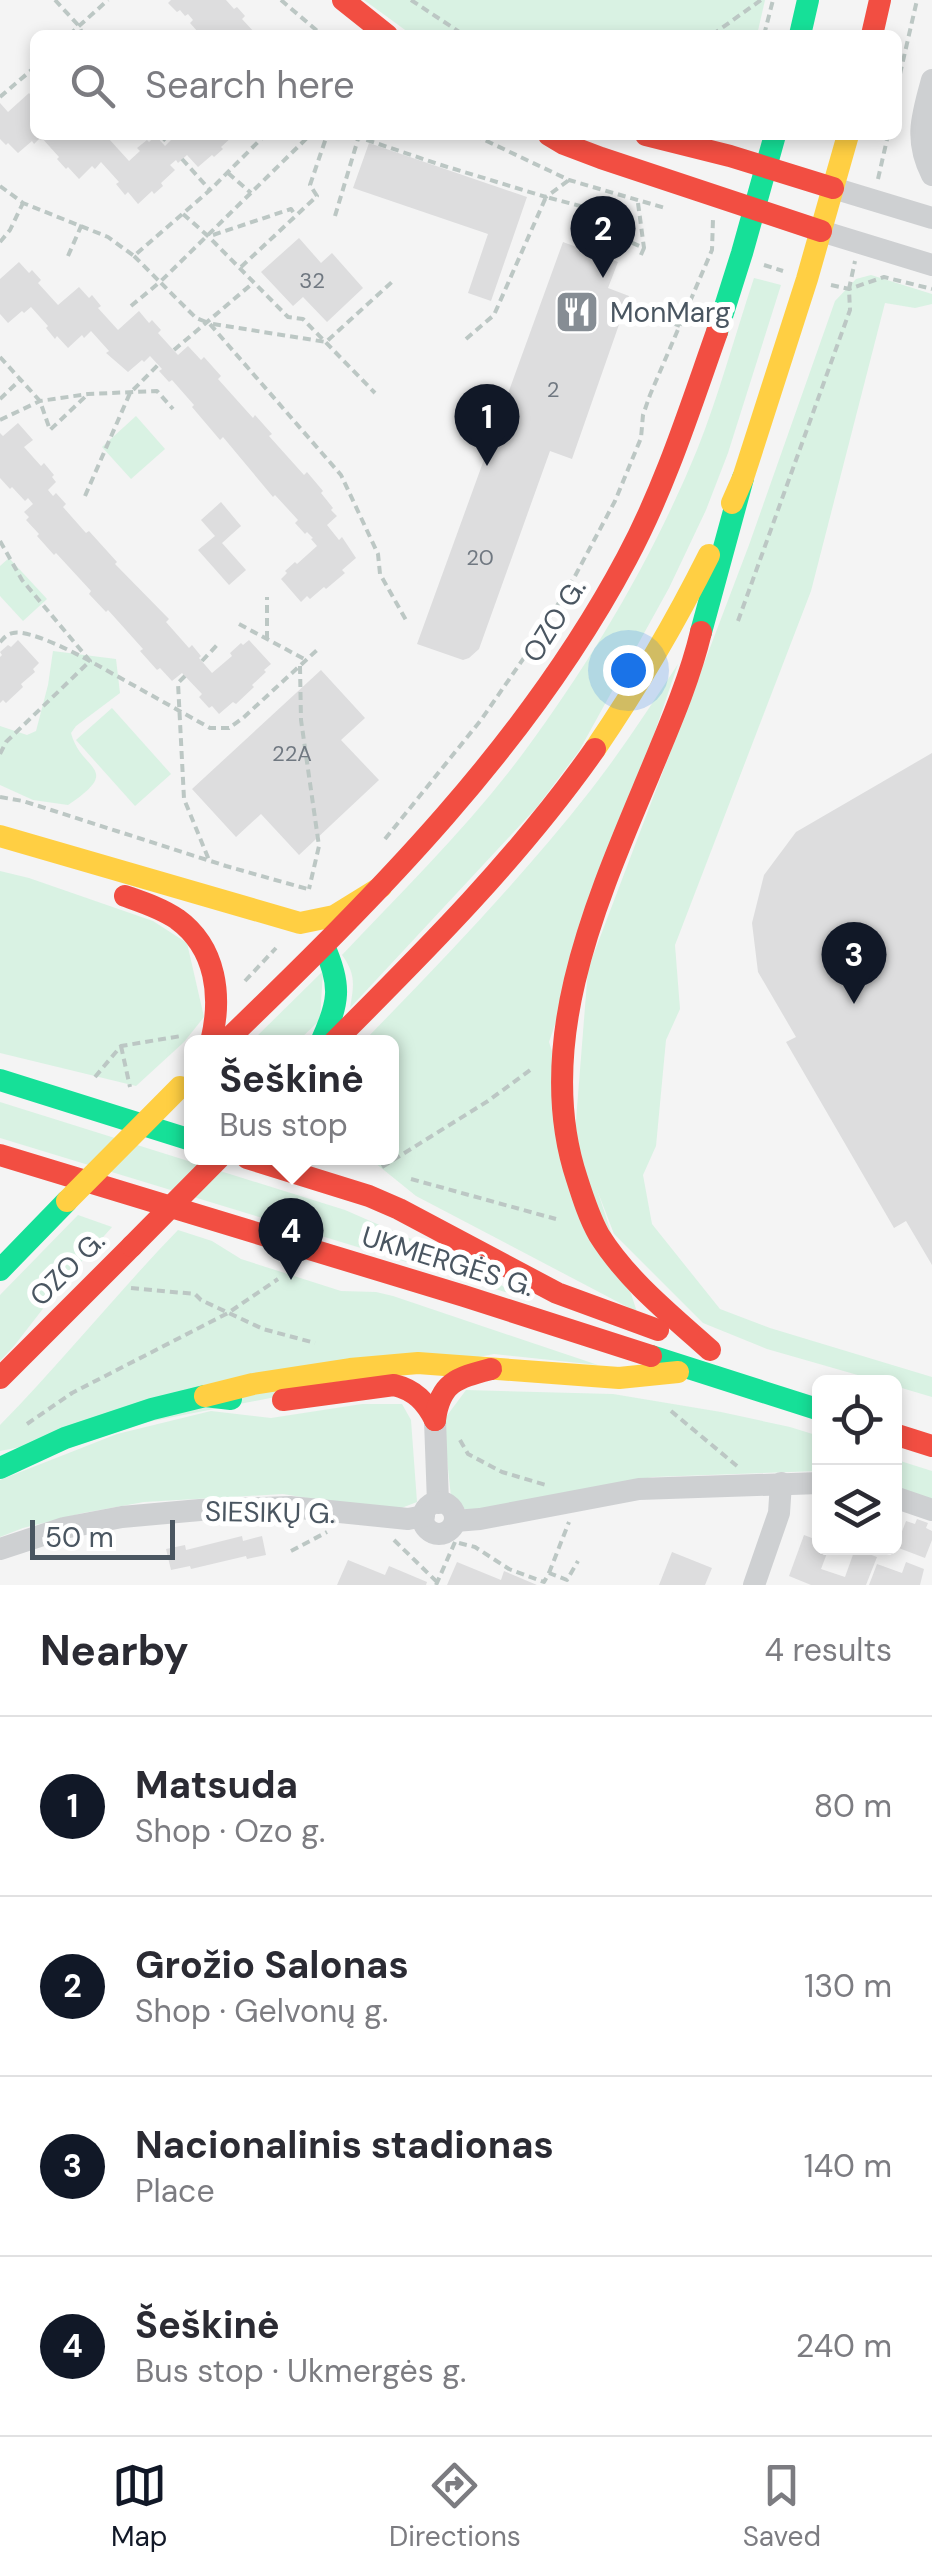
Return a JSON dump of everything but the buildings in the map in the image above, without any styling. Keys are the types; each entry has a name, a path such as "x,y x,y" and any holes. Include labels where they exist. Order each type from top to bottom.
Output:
{"main road":[{"path":"343,0 381,30"},
{"path":"801,30 808,0"},
{"path":"873,30 880,0"},
{"path":"557,140 821,231"},
{"path":"664,140 834,188"},
{"name":"OZO G.","path":"233,1035 381,887 508,742 562,666 626,561 698,388 774,140"},
{"path":"590,1217 568,1156 562,1106 561,1074 569,996 594,912 690,672 743,478 847,140"},
{"path":"341,1035 466,906 596,751 650,669 698,578 743,478"},
{"path":"0,836 300,923 322,922 347,912 381,887"},
{"path":"0,859 84,882 174,917 201,943 213,970 219,1008 206,1035"},
{"path":"300,923 324,946 340,989 324,1035"},
{"path":"0,1080 184,1138"},
{"name":"OZO G.","path":"0,1270 184,1083"},
{"name":"UKMERGĖS G.","path":"0,1155 464,1296 812,1407"},
{"name":"OZO G.","path":"0,1378 212,1165"},
{"name":"UKMERGĖS G.","path":"269,1165 369,1196 557,1293 719,1353 630,1274 590,1217"},
{"path":"0,1468 66,1438 152,1409 253,1384 350,1369 452,1364 619,1378 693,1370"},
{"path":"435,1420 436,1405 446,1386 492,1368"},
{"path":"204,1396 258,1403 394,1385 416,1394 435,1420"},
{"path":"902,1437 932,1446"}],"street":[{"path":"932,80 920,134 922,152 932,174"},
{"path":"834,188 932,218"},
{"path":"821,231 932,265"},
{"path":"429,1519 435,1420"},
{"path":"754,1585 779,1513 780,1483"},
{"path":"455,1531 480,1519 639,1489 812,1483"},
{"path":"902,1500 932,1510"},
{"name":"SIESIKŲ G.","path":"0,1549 64,1528 122,1517 200,1510 290,1507 429,1519 428,1530 438,1534 455,1531"}],"path":[{"path":"55,0 81,30"},
{"path":"75,30 106,0"},
{"path":"281,0 316,30"},
{"path":"411,0 456,30"},
{"path":"719,30 761,0"},
{"path":"765,30 773,0"},
{"path":"902,64 916,0"},
{"path":"0,96 30,71"},
{"path":"164,140 168,144"},
{"path":"134,256 260,140"},
{"path":"131,306 305,140"},
{"path":"240,269 317,196 310,185 325,140"},
{"path":"335,216 357,140"},
{"path":"371,140 584,207"},
{"path":"485,140 569,180 675,212"},
{"path":"881,167 887,140"},
{"path":"182,159 210,190"},
{"path":"228,173 250,193"},
{"path":"466,339 494,314 546,196 569,180"},
{"path":"0,186 23,203 108,236 134,256 196,318 326,342"},
{"path":"638,200 644,248 640,257"},
{"path":"0,242 23,203"},
{"path":"208,236 290,209 296,216"},
{"path":"183,214 288,317 303,319 376,393"},
{"path":"382,842 481,720 575,576 614,501 640,438 642,415 712,250 712,222"},
{"path":"68,256 82,224"},
{"path":"608,232 644,248"},
{"path":"849,289 884,276 932,289"},
{"path":"326,342 393,281"},
{"path":"174,350 253,283"},
{"path":"649,314 680,326"},
{"path":"209,323 342,476 378,554 380,574 406,620"},
{"path":"0,357 40,401 50,430 88,394"},
{"path":"85,496 130,393 158,365"},
{"path":"0,398 20,380"},
{"path":"0,420 40,401 88,394 158,391 173,409"},
{"path":"0,541 22,580 90,661"},
{"path":"266,639 267,596"},
{"path":"239,624 306,660"},
{"path":"0,642 16,632 61,646 218,730 244,718 317,650"},
{"path":"202,661 219,643"},
{"path":"0,754 3,741 90,661"},
{"path":"300,666 302,720 319,846 309,889"},
{"path":"185,676 178,683 184,799 209,860"},
{"path":"0,797 319,892"},
{"path":"218,993 236,990 300,923"},
{"path":"95,1076 121,1046 184,1040"},
{"path":"121,1046 130,1087"},
{"path":"399,1157 533,1068"},
{"path":"386,1165 378,1170 583,1226 590,1217"},
{"path":"14,1433 72,1393 228,1312 278,1279"},
{"path":"126,1288 194,1294 263,1329 315,1343"},
{"path":"671,1411 744,1472 746,1485"},
{"path":"429,1519 455,1531 510,1569 544,1582 570,1519 559,1488 502,1472 468,1454 459,1438"},
{"path":"397,1518 394,1540 437,1584 455,1531"},
{"path":"291,1551 333,1529"},
{"path":"549,1573 567,1580 578,1561"}],"green space":[{"path":"364,0 765,0 758,30 405,30"},
{"path":"871,275 932,294 932,304 915,308 885,303 811,591 675,945 680,1009 666,1040 656,1146 643,1175 652,1224 720,1309 932,1377 932,1397 902,1388 902,1375 858,1375 767,1349 703,1323 614,1234 575,1133 588,969 749,545 835,301 856,279"},
{"path":"754,278 781,285 728,453 669,588 579,751 537,807 350,1008 353,980 342,955 503,779 574,681 620,606 697,450"},
{"path":"136,416 165,449 131,479 102,447"},
{"path":"9,558 47,599 23,621 0,596 0,566"},
{"path":"53,651 116,659 120,693 71,733 96,776 85,793 68,805 33,800 0,785 0,726 27,735 36,731"},
{"path":"678,664 549,1042 637,1312 416,1196 378,1165 399,1165 399,1035 370,1035 480,920 613,760"},
{"path":"112,708 171,774 135,806 76,740"},
{"path":"0,871 153,921 187,943 204,1017 190,1035 184,1035 184,1042 136,1086 0,1053"},
{"path":"323,971 320,1020 304,1035 258,1035"},
{"path":"0,1102 184,1160 184,1165 201,1165 345,1210 430,1247 525,1298 0,1138"},
{"path":"78,1215 112,1227 0,1361 0,1295"},
{"path":"178,1230 212,1241 241,1259 341,1291 393,1296 598,1365 494,1354 0,1451 0,1425"},
{"path":"466,1390 613,1394 721,1412 812,1434 812,1471 653,1477 474,1511 458,1505 451,1497 443,1421"},
{"path":"362,1404 402,1404 411,1420 417,1502 391,1512 283,1494 144,1502 83,1513 0,1537 0,1480 117,1434 211,1411 271,1418"},
{"path":"902,1462 932,1471 932,1505 902,1494"}],"traffic: fast":[{"path":"801,30 808,0"},
{"path":"717,332 774,140"},
{"path":"701,632 743,478"},
{"path":"324,946 334,972 336,994 324,1035"},
{"path":"0,1080 184,1138"},
{"path":"0,1270 67,1201"},
{"path":"651,1356 812,1407"},
{"path":"0,1468 65,1438 152,1409 205,1396 231,1399"}],"traffic: slow":[{"path":"732,503 807,279 847,140"},
{"path":"595,749 655,654 709,555"},
{"path":"0,836 300,923 334,916 381,887"},
{"path":"67,1201 180,1087"},
{"path":"205,1396 253,1384 418,1363 619,1378 678,1372"}],"traffic: jam":[{"path":"343,0 381,30"},
{"path":"873,30 880,0"},
{"path":"557,140 821,231"},
{"path":"666,140 833,188"},
{"path":"232,1035 445,816 543,692 587,627 641,531 717,332"},
{"path":"701,632 678,705 592,922 566,1025 562,1076 565,1128 579,1186 599,1235 636,1282 710,1350"},
{"path":"341,1035 504,864 595,749"},
{"path":"125,896 171,915 201,944 216,991 212,1035"},
{"path":"0,1155 651,1356"},
{"path":"132,1246 212,1165"},
{"path":"269,1165 369,1196 557,1293 658,1330"},
{"path":"0,1378 132,1246"},
{"path":"435,1420 441,1397 452,1384 491,1369"},
{"path":"283,1400 394,1385 419,1398 435,1420"},
{"path":"902,1437 932,1446"}],"place":[{"name":"Grožio Salonas","path":"603,278"},
{"name":"MonMarg","path":"577,312"},
{"name":"Matsuda","path":"487,466"},
{"name":"Nacionalinis stadionas","path":"854,1004"},
{"name":"Šeškinė","path":"291,1280"}]}
